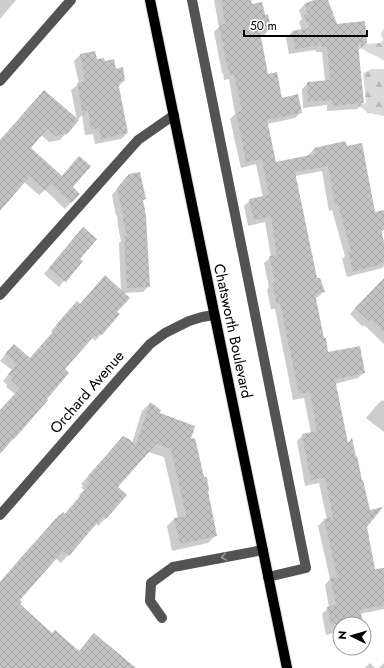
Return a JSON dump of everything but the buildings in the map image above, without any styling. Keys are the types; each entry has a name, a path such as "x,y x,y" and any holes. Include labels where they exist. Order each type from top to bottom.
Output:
{"main road":[{"name":"Chatsworth Boulevard","path":"150,0 287,668"}],"street":[{"path":"0,82 71,0"},
{"path":"192,0 306,568 268,577"},
{"path":"0,295 138,140 174,115"},
{"name":"Orchard Avenue","path":"0,515 150,344 165,333 189,321 214,315"},
{"path":"162,618 150,601 151,583 173,567 263,550"}],"green space":[{"path":"384,28 384,61 364,50 361,46 362,44 380,43 383,40 381,34"},
{"path":"372,69 384,69 384,116 368,113 358,105 366,103 363,73"}]}
